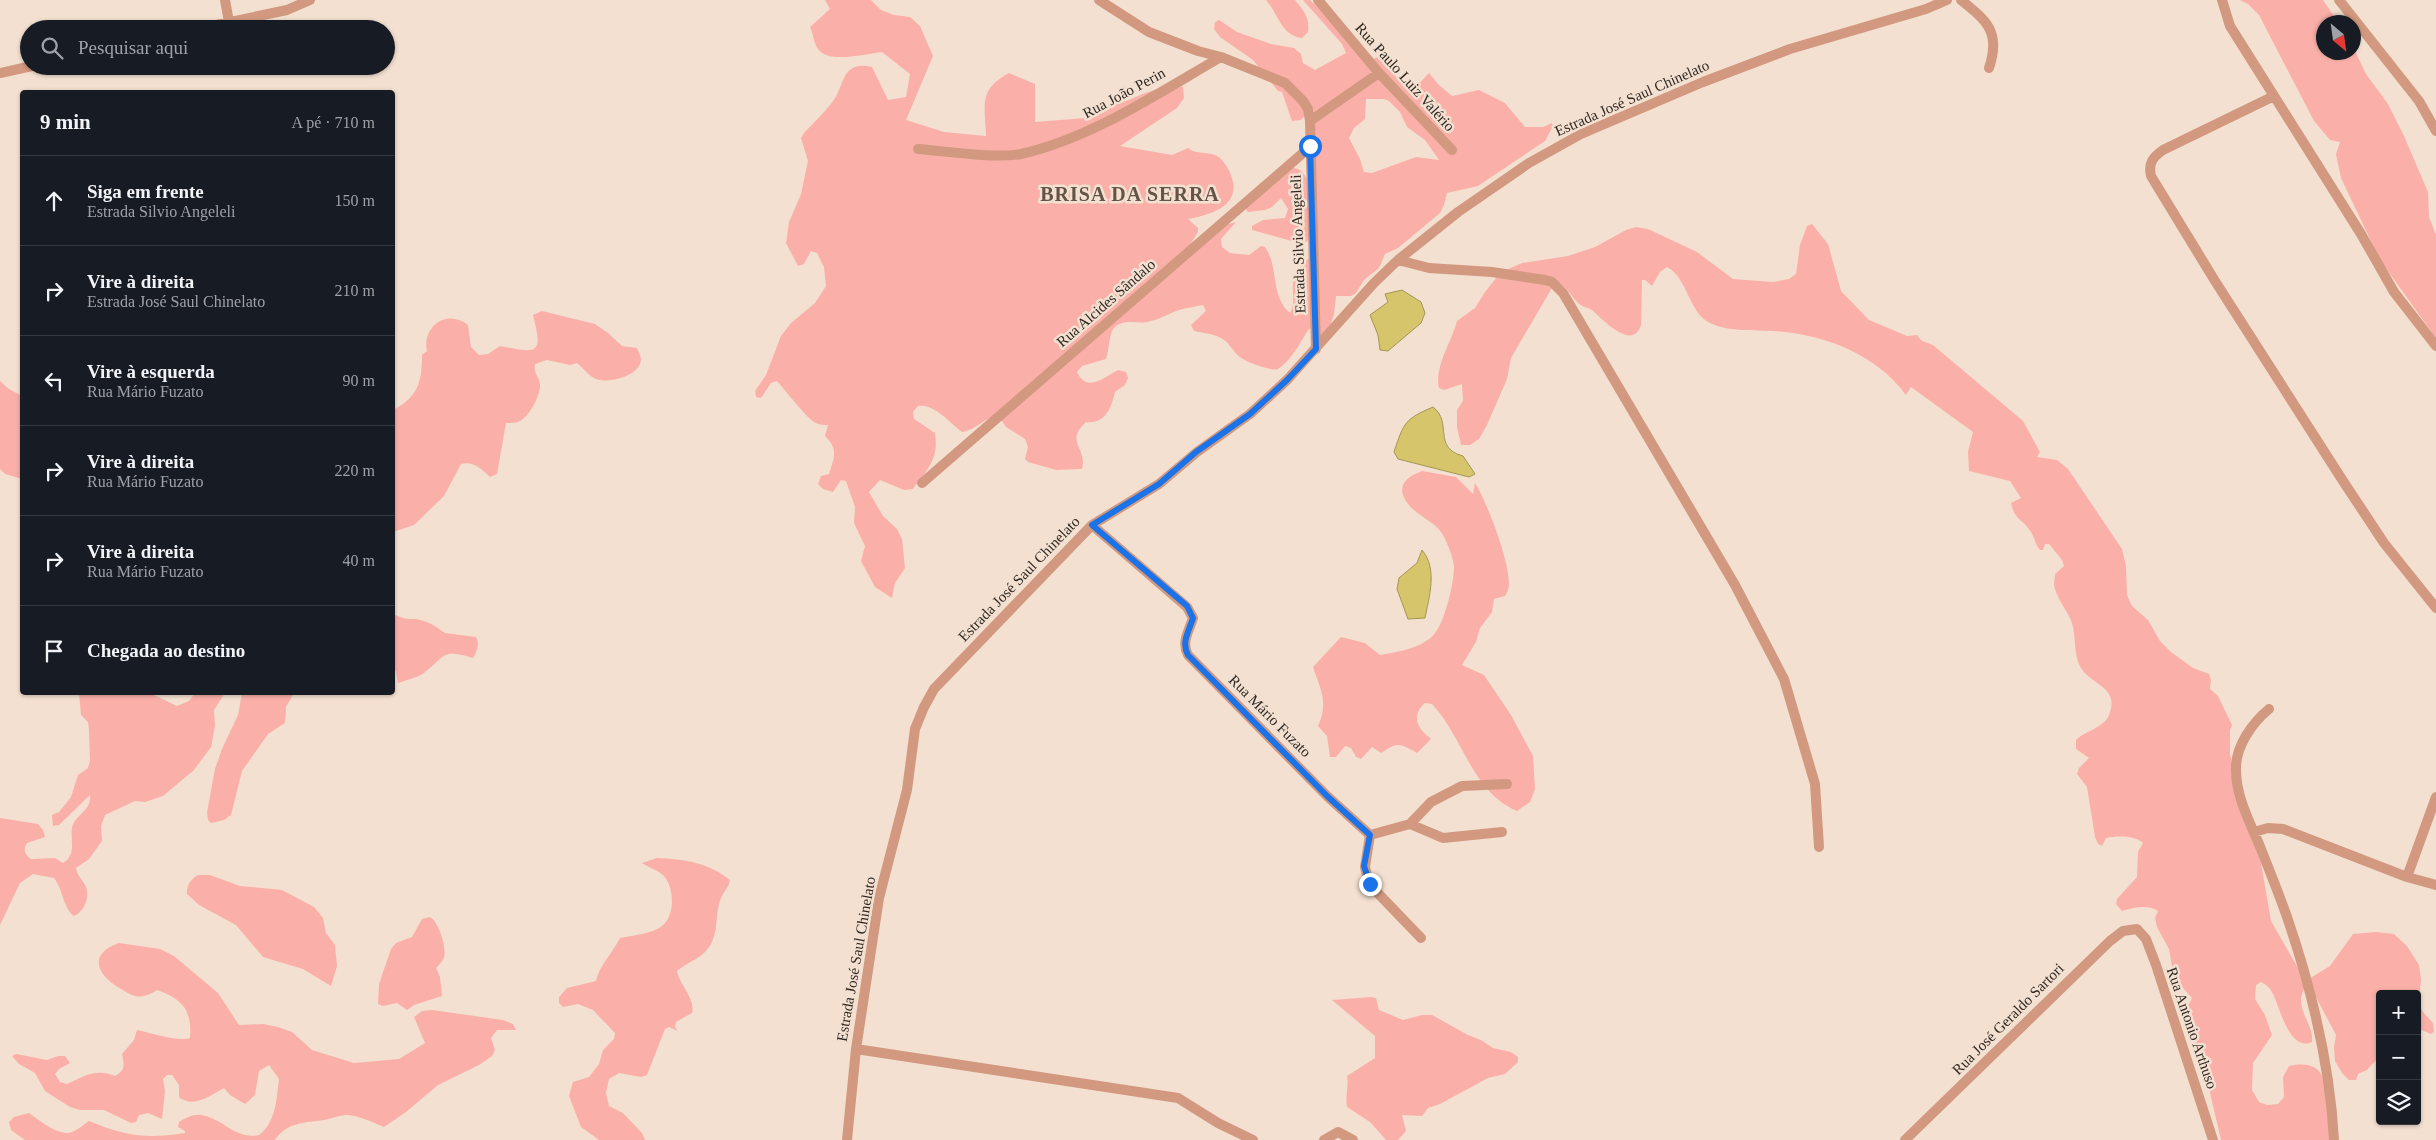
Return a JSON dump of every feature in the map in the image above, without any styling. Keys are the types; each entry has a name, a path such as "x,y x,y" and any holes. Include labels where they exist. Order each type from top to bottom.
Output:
{"street":[{"path":"225,0 230,20"},
{"path":"240,20 287,10 310,0"},
{"name":"Estrada Silvio Angeleli","path":"1099,0 1149,32 1285,82 1308,109 1310,121 1316,349"},
{"name":"Rua Paulo Luiz Valério","path":"1318,0 1379,73 1452,150"},
{"name":"Estrada José Saul Chinelato","path":"847,1140 856,1049 879,898 907,790 915,729 934,689 1092,525 1159,484 1196,452 1250,414 1287,380 1374,283 1398,260 1458,212 1521,168 1581,134 1703,82 1790,48 1926,9 1948,0"},
{"path":"1960,0 1982,18 1992,30 1993,56 1989,68"},
{"path":"2222,0 2230,26 2361,234 2394,292 2436,346"},
{"path":"2339,0 2419,101 2436,131"},
{"name":"Rua João Perin","path":"918,149 997,155 1020,154 1101,125 1221,57"},
{"path":"0,73 20,69"},
{"path":"1310,121 1379,73"},
{"path":"2274,96 2164,150 2151,162 2149,168 2151,176 2214,281 2384,543 2436,608"},
{"name":"Rua Alcides Sândalo","path":"922,483 1310,146"},
{"path":"1398,260 1428,268 1492,272 1545,280 1552,282 1564,293 1735,585 1784,679 1815,784 1819,847"},
{"name":"Rua Mário Fuzato","path":"1092,525 1187,606 1193,618 1185,639 1185,650 1188,655 1327,796 1370,835"},
{"path":"2269,709 2255,721 2242,746 2236,769 2239,797 2287,918 2315,1016 2333,1115 2334,1140"},
{"path":"1421,938 1370,884 1364,866 1370,835 1410,824 1431,802 1462,786 1507,784"},
{"path":"2407,876 2436,797"},
{"path":"1410,824 1443,838 1502,832"},
{"path":"2254,832 2268,828 2283,829 2407,876 2436,885"},
{"name":"Rua José Geraldo Sartori","path":"1905,1140 2110,941 2123,931 2137,929"},
{"name":"Rua Antonio Arthuso","path":"2137,929 2146,939 2156,965 2213,1140"},
{"path":"856,1049 1178,1098 1218,1123 1254,1140"},
{"path":"1324,1140 1338,1132 1353,1140"}],"shaded area":[{"path":"825,0 871,0 881,10 894,15 910,17 920,26 933,56 906,120 944,132 986,136 985,106 988,92 999,79 1009,73 1035,84 1035,122 1086,118 1092,107 1112,106 1171,86 1183,87 1184,98 1177,108 1120,146 1172,155 1188,148 1220,158 1227,166 1233,182 1231,198 1220,209 1188,219 1198,228 1198,232 1183,256 1225,225 1236,222 1221,239 1222,247 1230,253 1249,255 1261,246 1265,247 1272,263 1280,298 1290,313 1293,306 1295,275 1302,265 1316,253 1315,234 1306,242 1299,243 1252,230 1252,226 1263,220 1285,218 1288,209 1281,198 1272,207 1265,210 1248,212 1245,208 1286,168 1300,170 1313,188 1314,111 1311,108 1301,120 1292,121 1282,92 1278,91 1253,60 1220,37 1214,29 1215,22 1219,20 1237,32 1271,44 1294,48 1301,54 1303,63 1315,70 1346,53 1342,44 1303,0 1310,0 1372,60 1377,57 1399,80 1413,90 1429,73 1452,96 1479,90 1505,103 1525,127 1543,127 1552,123 1553,126 1545,141 1478,186 1447,193 1440,213 1398,248 1385,254 1379,268 1364,280 1356,293 1351,296 1336,296 1334,314 1325,342 1313,328 1309,329 1292,356 1276,370 1246,361 1221,338 1194,331 1191,325 1206,311 1203,305 1179,310 1151,321 1124,323 1116,326 1110,336 1106,359 1082,366 1077,372 1081,378 1090,383 1101,380 1118,370 1126,372 1128,378 1125,385 1115,392 1106,414 1098,421 1086,422 1080,429 1077,440 1082,456 1082,469 1056,470 1028,462 1025,459 1028,447 1025,439 1006,427 998,415 972,429 962,432 942,414 924,406 918,406 913,412 914,419 935,433 935,450 931,463 913,489 904,490 880,480 869,492 883,516 897,529 902,539 905,568 895,583 892,598 875,587 861,561 865,546 854,523 855,507 846,481 841,480 833,492 823,489 818,484 821,476 829,474 834,458 832,445 825,436 828,425 812,421 777,381 771,383 761,398 756,397 755,391 766,375 781,336 791,323 815,303 826,286 824,267 817,253 811,251 804,264 798,266 786,243 789,222 801,194 808,161 801,138 831,104 845,76 854,67 872,67 888,100 906,97 910,74 882,52 838,57 823,54 818,49 810,27 830,9","holes":["1366,99 1384,99 1389,101 1400,112 1407,127 1425,140 1439,160 1416,157 1372,173 1364,172 1360,159 1349,138 1354,128 1365,119"]},
{"path":"1266,0 1295,0 1306,15 1308,32 1302,38 1289,33"},
{"path":"2240,0 2323,0 2333,15 2316,15 2316,60 2359,60 2366,74 2388,104 2428,192 2429,217 2436,235 2436,338 2380,260 2341,178 2336,154 2340,142 2330,140 2314,121 2259,15 2248,4"},
{"path":"1812,224 1828,244 1841,291 1869,320 1907,336 1917,335 1922,341 1933,345 2023,421 2040,452 2037,457 2057,460 2068,469 2122,549 2126,566 2127,595 2132,606 2148,620 2160,641 2171,652 2193,668 2209,674 2211,680 2210,689 2218,696 2232,725 2230,730 2230,754 2234,771 2254,823 2271,921 2306,982 2301,1004 2312,1036 2312,1042 2304,1043 2298,1041 2287,1028 2270,989 2261,982 2256,985 2255,999 2265,1015 2272,1035 2253,1063 2252,1090 2259,1102 2267,1105 2278,1104 2284,1097 2283,1077 2289,1066 2308,1065 2314,1067 2319,1071 2325,1083 2336,1140 2221,1140 2204,1067 2187,1015 2187,1008 2192,998 2174,978 2169,949 2157,927 2155,918 2158,911 2144,907 2122,911 2116,904 2117,899 2137,877 2138,852 2143,843 2130,837 2120,837 2106,838 2102,846 2098,844 2095,837 2087,787 2077,774 2079,768 2089,758 2076,749 2076,740 2104,722 2110,712 2111,698 2105,689 2086,674 2079,663 2072,623 2057,595 2054,585 2055,574 2064,566 2062,560 2049,544 2045,544 2043,550 2040,550 2031,532 2014,513 2011,503 2021,498 2010,481 1969,471 1968,452 1973,432 1911,387 1906,395 1880,368 1847,349 1811,336 1774,331 1733,329 1710,323 1697,311 1679,279 1667,267 1660,272 1652,286 1645,280 1642,280 1641,325 1637,332 1631,335 1617,331 1610,326 1592,310 1575,300 1566,288 1556,281 1511,358 1507,379 1479,439 1470,445 1461,445 1457,427 1457,410 1463,401 1462,384 1444,390 1439,388 1438,380 1441,363 1457,321 1475,308 1497,277 1506,270 1522,263 1568,256 1595,247 1626,230 1636,227 1648,229 1697,252 1733,279 1773,282 1789,279 1796,274 1800,245 1807,226"},
{"path":"1402,290 1421,302 1425,313 1421,323 1388,351 1380,350 1378,335 1370,315 1388,302 1385,294"},
{"path":"542,311 595,324 622,346 637,348 641,358 640,365 636,370 623,377 601,380 593,378 577,363 570,365 547,360 535,364 540,384 539,394 534,406 522,420 506,423 497,474 490,477 474,465 461,464 444,496 414,525 395,531 395,409 408,400 417,388 421,373 422,355 427,351 426,342 428,334 437,323 444,319 460,320 468,325 471,347 479,355 488,354 500,346 530,350 535,348 538,337 533,315"},
{"path":"0,381 20,395 20,478 5,474 0,469"},
{"path":"1433,407 1439,413 1442,420 1445,441 1448,447 1463,456 1475,474 1469,477 1398,459 1394,452 1403,428 1416,415"},
{"path":"1422,471 1456,477 1473,494 1475,483 1491,518 1506,562 1508,589 1505,596 1494,599 1492,612 1480,628 1476,642 1462,665 1484,675 1511,715 1533,756 1535,789 1530,802 1517,811 1501,802 1489,791 1469,763 1443,718 1432,704 1425,703 1418,713 1419,727 1431,739 1417,753 1399,745 1381,753 1372,747 1361,759 1356,757 1351,748 1345,746 1336,757 1330,757 1327,736 1318,726 1323,703 1321,689 1313,667 1341,637 1365,643 1380,655 1417,646 1435,633 1442,620 1448,602 1454,563 1441,532 1410,507 1402,490 1407,479"},
{"path":"1422,550 1430,566 1431,574 1425,618 1408,619 1397,589 1399,578 1417,563"},
{"path":"395,614 406,619 427,622 445,633 476,637 478,645 473,658 455,654 445,655 421,675 398,683"},
{"path":"79,695 154,695 177,706 189,701 194,695 224,695 214,710 215,726 211,747 194,770 163,796 145,802 135,801 105,815 101,826 102,841 89,859 76,868 87,891 87,900 81,911 74,916 70,913 54,878 33,874 20,883 0,925 0,818 38,824 43,830 45,837 27,843 25,848 26,854 31,859 55,858 63,863 70,856 72,828 76,819 86,809 90,795 59,825 53,826 52,815 59,812 71,797 78,775 88,768 90,761 89,729 88,722 81,715"},
{"path":"242,695 293,695 286,707 285,723 268,734 242,771 231,815 224,820 211,823 208,820 207,812 215,769 238,715"},
{"path":"657,858 677,859 705,866 730,880 729,885 721,898 715,932 710,945 703,954 677,971 692,1002 692,1013 676,1022 675,1027 678,1031 669,1027 665,1029 647,1075 641,1077 619,1073 609,1079 606,1093 609,1106 623,1113 642,1133 645,1140 599,1140 581,1127 569,1096 573,1082 589,1077 599,1064 603,1050 614,1039 615,1033 593,1010 578,1004 563,1007 559,1003 559,997 567,988 596,981 600,969 620,938 656,930 665,923 672,906 671,892 667,880 663,875 642,863"},
{"path":"198,875 210,875 240,886 282,890 314,907 323,918 326,933 335,945 337,966 331,986 303,969 263,957 236,925 199,905 187,894 191,880"},
{"path":"430,917 442,936 445,954 436,968 440,977 442,996 414,1005 407,1010 397,1003 383,1006 378,1004 379,984 391,949 396,943 412,937 422,919"},
{"path":"2376,932 2394,934 2407,946 2419,965 2421,979 2420,990 2376,990 2376,1060 2367,1070 2358,1074 2356,1080 2349,1080 2335,1061 2334,1047 2336,1035 2307,980 2330,966 2353,934"},
{"path":"119,943 160,949 174,956 218,993 239,1025 263,1024 278,1027 292,1032 312,1050 354,1063 399,1059 425,1043 414,1017 422,1011 432,1010 503,1020 513,1024 516,1030 497,1030 491,1038 495,1050 492,1056 479,1065 438,1085 406,1112 384,1127 347,1115 296,1124 285,1130 275,1140 25,1140 11,1130 9,1122 14,1117 29,1113 49,1127 67,1133 72,1132 89,1121 136,1135 159,1136 185,1133 185,1131 178,1127 179,1122 195,1115 201,1115 216,1120 236,1132 251,1136 261,1134 274,1113 279,1079 269,1065 259,1071 255,1095 245,1104 230,1095 224,1088 202,1100 190,1102 184,1100 179,1097 179,1085 172,1075 167,1075 163,1079 165,1091 162,1119 148,1113 139,1115 136,1122 131,1123 104,1110 80,1110 70,1107 45,1091 35,1073 19,1064 12,1056 16,1054 47,1060 58,1056 65,1056 70,1063 59,1069 55,1074 60,1082 67,1084 90,1074 102,1073 115,1076 119,1074 123,1067 122,1054 134,1040 137,1030 171,1038 190,1038 187,1013 184,1007 173,997 157,990 143,996 133,995 113,984 101,972 99,959 102,953"},
{"path":"1376,998 1379,1010 1403,1020 1422,1015 1432,1015 1493,1048 1511,1052 1518,1057 1518,1062 1505,1074 1488,1078 1440,1104 1428,1108 1422,1116 1402,1115 1406,1131 1398,1140 1386,1140 1370,1122 1347,1107 1347,1076 1375,1058 1375,1036 1332,1000"},
{"path":"2421,1008 2433,1023 2434,1032 2431,1034 2421,1030"}],"district":[{"name":"BRISA DA SERRA","path":"1130,194"}],"route":[{"path":"1310,146 1316,349 1287,380 1250,414 1196,452 1159,484 1092,525 1187,606 1193,615 1191,626 1185,639 1185,650 1188,655 1327,796 1370,835 1364,866 1370,884"}]}
